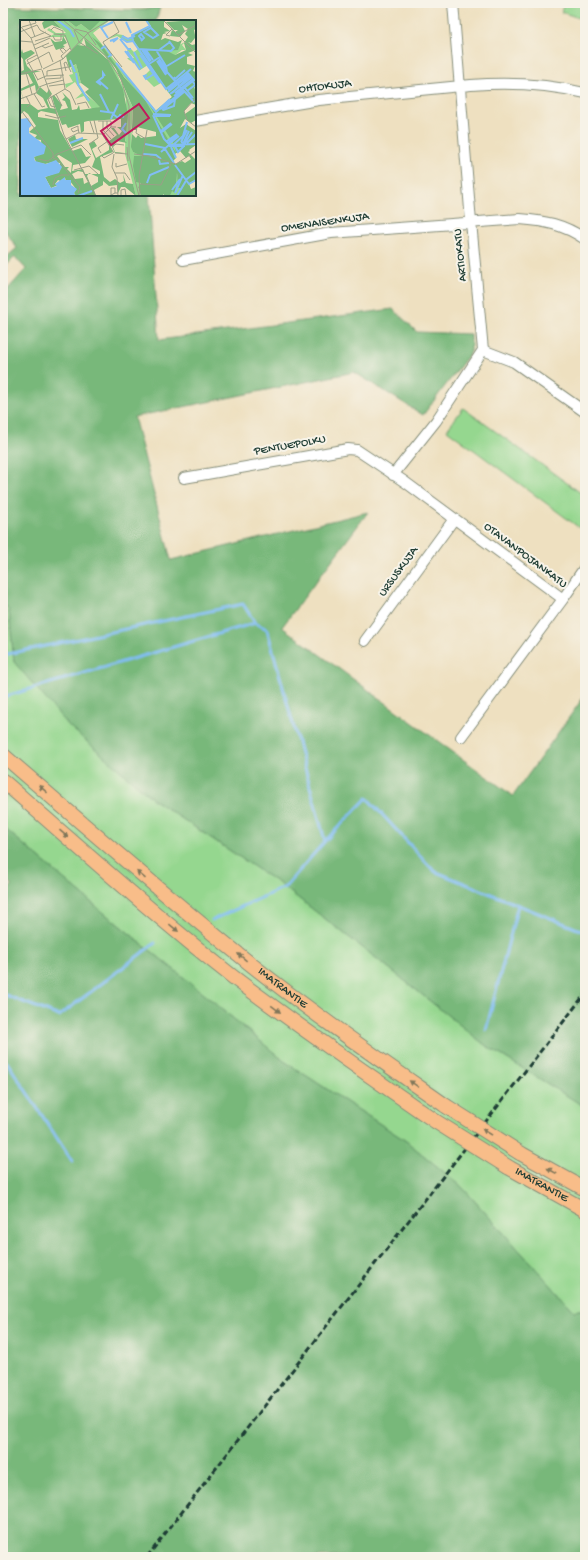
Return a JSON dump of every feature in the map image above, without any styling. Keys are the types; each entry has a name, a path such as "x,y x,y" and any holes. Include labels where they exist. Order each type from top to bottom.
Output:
{"highway":[{"name":"IMATRANTIE","path":"3,755 157,888 243,958 339,1031 446,1106 520,1153 585,1189"},
{"name":"IMATRANTIE","path":"3,781 144,904 233,976 327,1047 435,1121 508,1167 585,1210"}],"street":[{"name":"ARTIOKATU","path":"453,3 483,350"},
{"name":"OHTOKUJA","path":"196,121 319,100 496,83 537,84 585,93"},
{"name":"OMENAISENKUJA","path":"183,260 330,233 520,219 545,221 572,230 585,238"},
{"path":"393,475 436,421 483,350 514,362 585,412"},
{"name":"PENTUEPOLKU","path":"184,478 348,450 357,450 393,475"},
{"name":"OTAVANPOJANKATU","path":"393,475 405,482 563,599 461,737"},
{"name":"URSUSKUJA","path":"365,641 454,519"},
{"path":"563,599 585,568"}],"green space":[{"path":"564,3 585,3 585,20 561,12"},
{"path":"3,6 141,10 160,7 156,20 20,20 20,196 149,196 159,340 393,309 417,332 471,334 471,352 423,415 354,372 134,417 171,560 368,512 282,627 513,796 585,695 585,1107 485,1045 280,884 154,800 69,726 14,662 9,610 3,604 3,285 8,289 26,269 15,257 3,269 3,260 17,248 3,228"},
{"path":"463,408 585,496 585,532 447,430"},
{"path":"3,604 9,610 14,662 154,800 280,884 485,1045 585,1107 585,1309 574,1311 461,1186 406,1141 284,1061 98,908 3,827"},
{"path":"3,827 98,908 284,1061 406,1141 461,1186 574,1311 585,1309 585,1557 3,1557 3,896 12,885 3,877"}],"waterway":[{"path":"3,655 243,604 255,623 267,629 325,841"},
{"path":"3,697 255,623"},
{"path":"212,920 285,887 325,841 367,798 434,871 585,932"},
{"path":"486,1030 518,905"},
{"path":"3,994 59,1016 155,943"},
{"path":"7,1062 72,1161"}],"railway":[{"path":"147,1557 585,994"}]}
